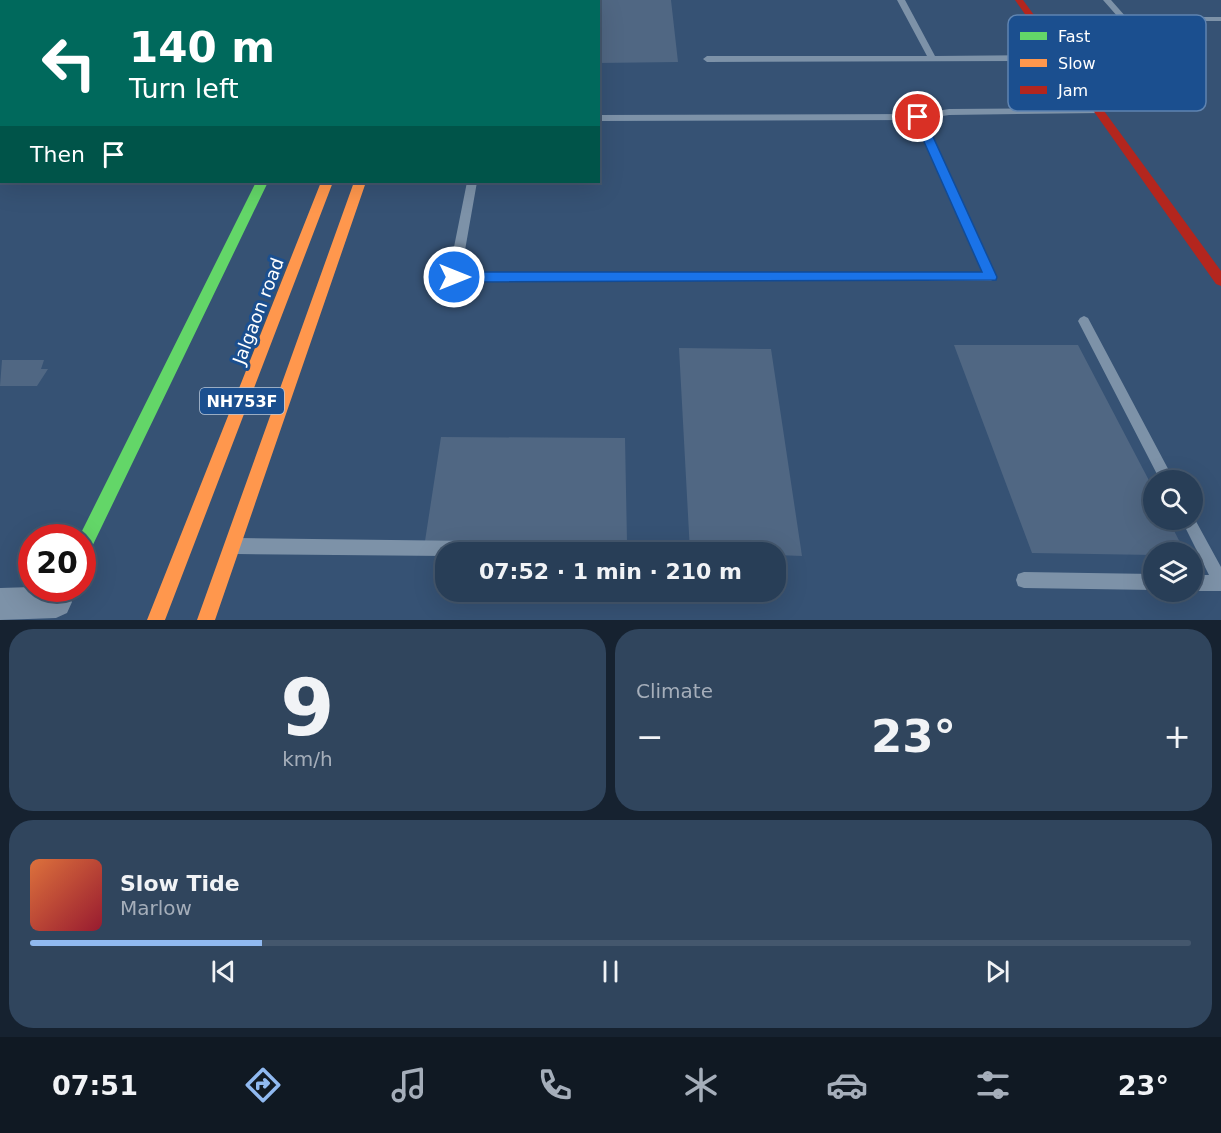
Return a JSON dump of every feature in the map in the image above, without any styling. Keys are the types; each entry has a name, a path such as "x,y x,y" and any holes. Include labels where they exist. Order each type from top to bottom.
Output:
{"main road":[{"path":"1019,0 1029,15"},
{"path":"1098,111 1221,281"},
{"path":"94,524 262,183"},
{"name":"Jalgaon road","path":"156,620 327,183"},
{"name":"NH753F","path":"206,620 360,183"}],"street":[{"path":"0,604 56,604"}],"lane":[{"path":"901,0 932,58"},
{"path":"1107,0 1120,15"},
{"path":"707,59 1008,58"},
{"path":"600,118 918,117 949,112 1098,111"},
{"path":"472,183 454,277 991,277 918,117"},
{"path":"1083,321 1162,470"},
{"path":"1194,530 1221,583 1203,583"},
{"path":"233,546 435,548"},
{"path":"1024,580 1143,582"}],"building":[{"path":"600,0 671,0 678,62 600,63"},
{"path":"954,345 1078,345 1144,470 1143,530 1174,530 1180,542 1143,542 1143,555 1032,553"},
{"path":"679,348 771,349 802,556 786,555 786,542 689,542"},
{"path":"2,360 44,360 41,369 48,369 37,386 0,386"},
{"path":"441,437 625,438 627,542 425,541"}],"traffic: fast":[{"path":"94,524 262,183"}],"traffic: slow":[{"path":"156,620 327,183"},
{"path":"206,620 360,183"}],"traffic: jam":[{"path":"1019,0 1030,15"},
{"path":"1099,111 1221,281"}],"route":[{"path":"454,277 991,277 918,117"}]}
